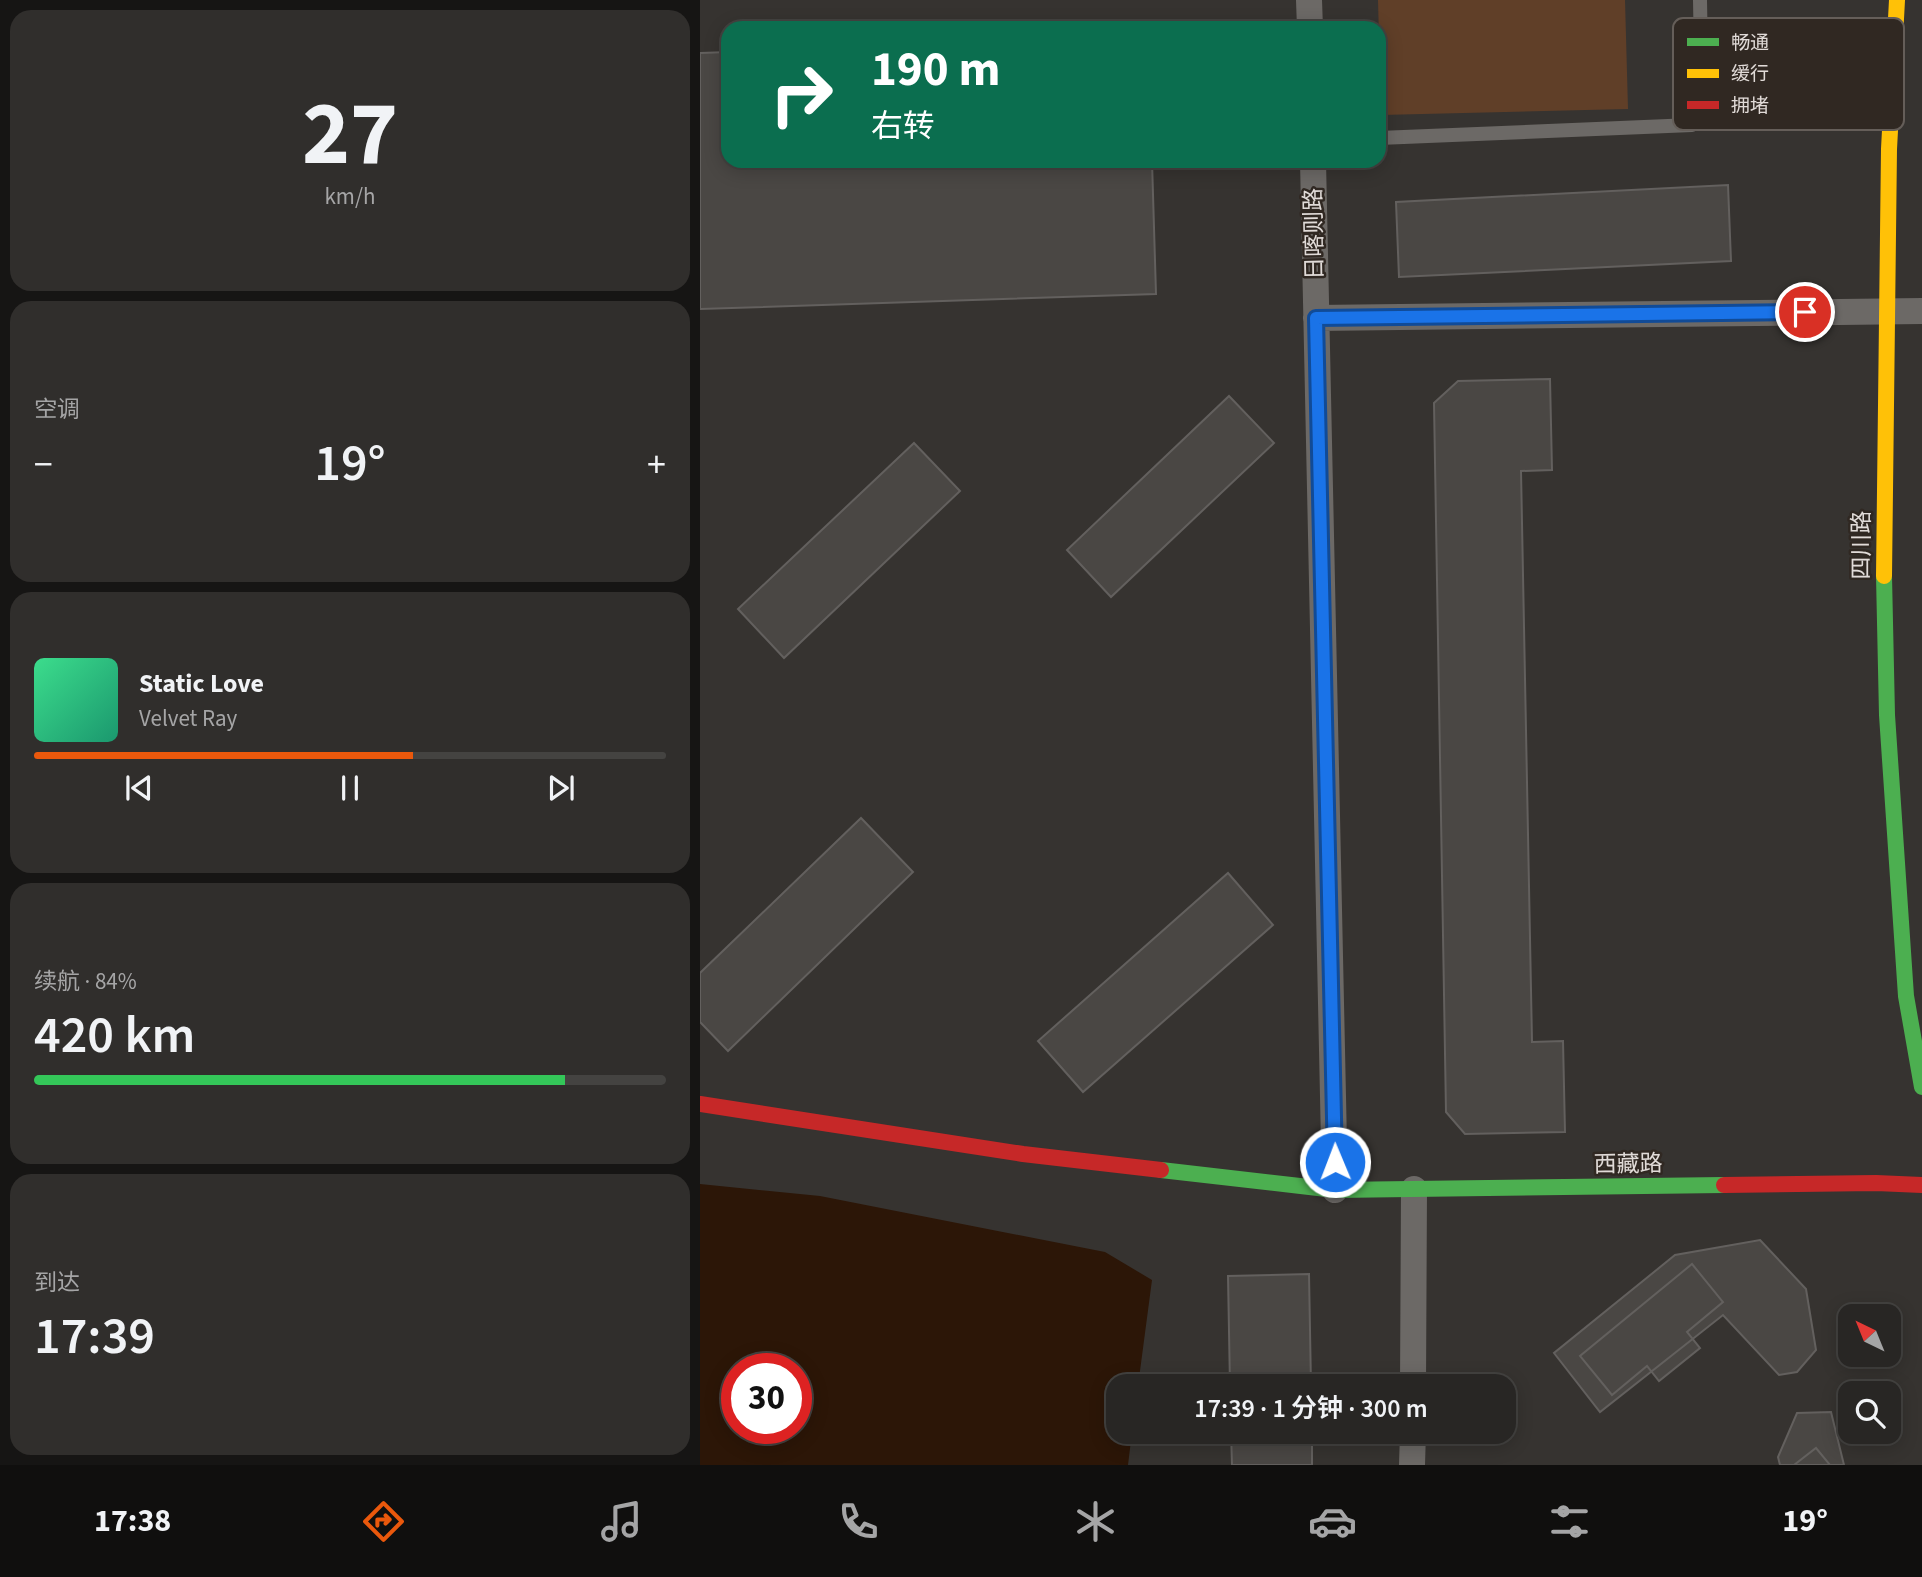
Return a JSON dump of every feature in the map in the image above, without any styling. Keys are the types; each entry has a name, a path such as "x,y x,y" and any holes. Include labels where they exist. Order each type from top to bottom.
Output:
{"street":[{"path":"1309,0 1310,21"},
{"name":"四川路","path":"1896,18 1897,0"},
{"name":"四川路","path":"1890,130 1883,544 1887,715 1906,996 1922,1087"},
{"name":"日喀则路","path":"1313,168 1335,1189"},
{"path":"1316,318 1922,311"},
{"name":"西藏路","path":"700,1104 1023,1154 1335,1189 1876,1183 1922,1185"},
{"path":"1413,1374 1414,1189"},
{"path":"1412,1465 1413,1444"}],"lane":[{"path":"1700,0 1700,18"},
{"path":"1386,138 1673,126"}],"shaded area":[{"path":"1378,0 1625,0 1628,109 1386,115 1386,21 1379,21"},
{"path":"700,1184 820,1196 1105,1252 1152,1280 1140,1374 1106,1374 1106,1444 1131,1444 1128,1465 700,1465"}],"building":[{"path":"721,52 721,168 1152,168 1156,294 700,309 700,53"},
{"path":"1728,185 1731,261 1399,277 1396,202"},
{"path":"1550,379 1552,470 1521,471 1532,1042 1563,1041 1565,1132 1465,1134 1446,1112 1434,403 1458,381"},
{"path":"1229,396 1274,443 1111,597 1067,550"},
{"path":"914,443 960,491 784,658 738,609"},
{"path":"861,818 913,872 728,1051 700,1022 700,973"},
{"path":"1228,873 1273,925 1083,1092 1038,1041"},
{"path":"1760,1240 1806,1289 1816,1350 1797,1372 1779,1375 1723,1315 1600,1412 1554,1353 1675,1255"},
{"path":"1692,1264 1723,1302 1687,1332 1700,1348 1659,1381 1647,1366 1612,1395 1580,1356"},
{"path":"1309,1274 1311,1374 1230,1374 1228,1276"},
{"path":"1831,1412 1844,1465 1780,1465 1778,1457 1797,1413"},
{"path":"1231,1444 1312,1444 1312,1465 1232,1465"},
{"path":"1816,1448 1830,1465 1794,1465"}],"traffic: fast":[{"path":"1884,576 1887,715 1906,996 1922,1087"},
{"path":"1161,1170 1335,1190 1724,1185"}],"traffic: slow":[{"path":"1896,18 1897,0"},
{"path":"1884,576 1890,130"}],"traffic: jam":[{"path":"700,1104 1023,1154 1161,1170"},
{"path":"1724,1185 1922,1185"}],"route":[{"path":"1335,1162 1316,318 1805,312"}]}
